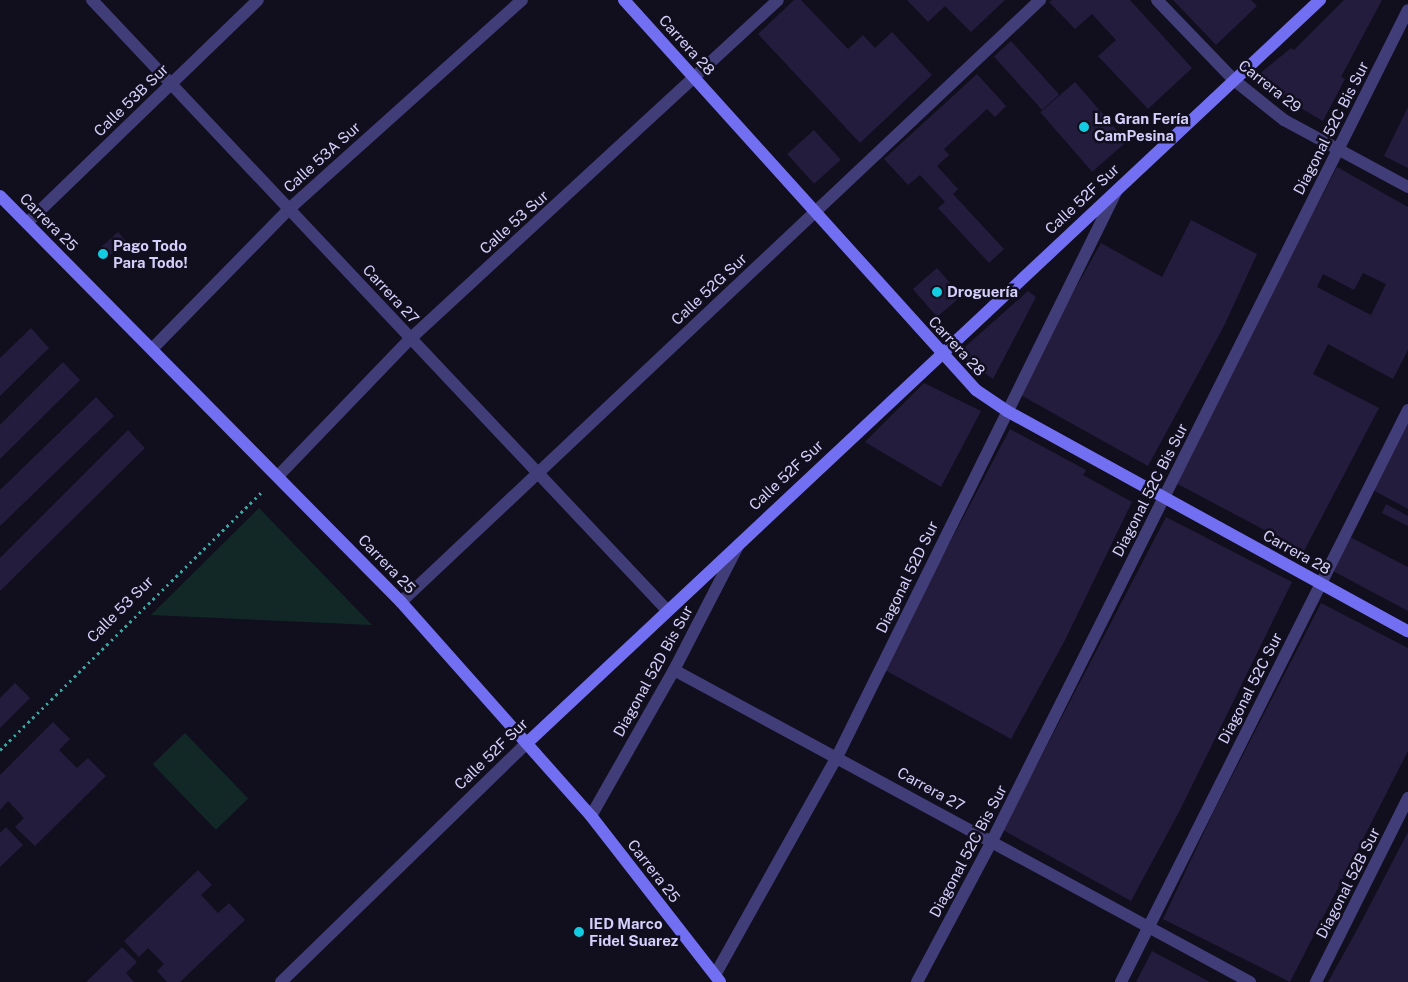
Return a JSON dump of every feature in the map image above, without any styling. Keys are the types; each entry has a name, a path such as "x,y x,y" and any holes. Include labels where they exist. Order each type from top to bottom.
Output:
{"street":[{"name":"Carrera 27","path":"92,0 667,610"},
{"name":"Calle 53B Sur","path":"27,223 258,0"},
{"name":"Calle 53A Sur","path":"153,348 289,209 522,0"},
{"name":"Carrera 28","path":"624,0 939,353 976,390 1008,411 1408,631"},
{"name":"Calle 53 Sur","path":"279,475 410,339 778,0"},
{"name":"Calle 52G Sur","path":"401,602 1040,0"},
{"name":"Carrera 29","path":"1157,0 1234,80 1284,120 1408,187"},
{"name":"Calle 52F Sur","path":"281,982 527,743 741,539 1320,0"},
{"name":"Diagonal 52C Bis Sur","path":"917,982 992,842 1408,10"},
{"name":"Diagonal 52D Sur","path":"718,979 837,757 1118,188"},
{"name":"Carrera 25","path":"0,196 279,475 401,602 590,816 718,979"},
{"name":"Diagonal 52C Sur","path":"1121,982 1408,410"},
{"name":"Diagonal 52D Bis Sur","path":"590,816 674,670 741,539"},
{"name":"Carrera 27","path":"674,670 1250,982"},
{"name":"Diagonal 52B Sur","path":"1316,982 1408,798"}],"path":[{"name":"Calle 53 Sur","path":"0,750 263,491"}],"green space":[{"path":"259,508 372,625 151,615"},
{"path":"185,733 248,798 216,830 153,764"}],"building":[{"path":"794,0 801,0 848,49 863,35 875,48 892,32 932,75 860,143 758,34"},
{"path":"907,0 1005,0 971,32 945,6 928,22"},
{"path":"1052,0 1130,0 1192,68 1148,109 1098,56 1116,40 1092,14 1075,29 1049,2"},
{"path":"1173,0 1251,0 1257,6 1216,45"},
{"path":"1344,0 1382,0 1341,77 1345,79 1323,121 1252,80 1291,48 1294,50"},
{"path":"1011,41 1059,95 1042,110 994,56"},
{"path":"977,74 1006,106 995,117 987,109 944,149 949,155 937,166 958,189 953,194 1004,249 989,263 938,208 945,202 920,175 908,185 884,159"},
{"name":"La Gran Fería CamPesina","path":"1075,82 1127,142 1092,172 1040,112"},
{"path":"1408,107 1408,168 1384,156"},
{"path":"814,130 841,160 814,184 787,154"},
{"path":"1337,167 1408,207 1408,350 1393,379 1328,344 1313,374 1379,408 1304,551 1174,482","holes":["1363,273 1386,284 1371,315 1317,287 1323,274 1354,290"]},
{"path":"1191,220 1257,254 1224,326 1148,466 1017,393 1101,243 1162,277"},
{"path":"118,232 126,241 106,259 98,250"},
{"name":"Droguería","path":"937,268 961,296 937,317 913,289"},
{"path":"1028,291 1036,297 993,379 957,354"},
{"path":"31,328 49,348 0,396 0,358"},
{"path":"63,362 80,380 0,459 0,425"},
{"path":"924,383 981,411 941,487 865,442"},
{"path":"96,397 114,416 0,526 0,490"},
{"path":"1408,423 1408,509 1373,490"},
{"path":"1010,429 1086,470 1083,475 1132,502 1064,642 1011,739 883,669"},
{"path":"128,430 145,448 0,591 0,558"},
{"path":"1386,504 1408,516 1408,526 1382,513"},
{"path":"1166,517 1292,582 1179,812 1131,901 1003,830"},
{"path":"1350,537 1408,567 1408,611 1333,571"},
{"path":"1321,603 1408,648 1408,751 1290,982 1163,919 1213,813"},
{"path":"15,683 30,698 0,728 0,698"},
{"path":"53,722 70,739 59,750 77,768 88,758 106,776 35,846 15,827 24,818 8,801 0,810 0,775"},
{"path":"6,827 23,845 0,867 0,833"},
{"path":"1408,832 1408,982 1328,982 1358,928"},
{"path":"198,870 212,885 201,895 218,913 229,903 245,920 180,982 167,982 157,971 164,964 148,948 139,957 124,941"},
{"path":"122,947 137,962 126,973 134,982 86,982"},
{"path":"1152,951 1210,982 1136,982"}],"place":[{"name":"La Gran Fería CamPesina","path":"1084,127"},
{"name":"Pago Todo Para Todo!","path":"103,254"},
{"name":"Droguería","path":"937,292"},
{"name":"IED Marco Fidel Suarez","path":"579,932"}]}
